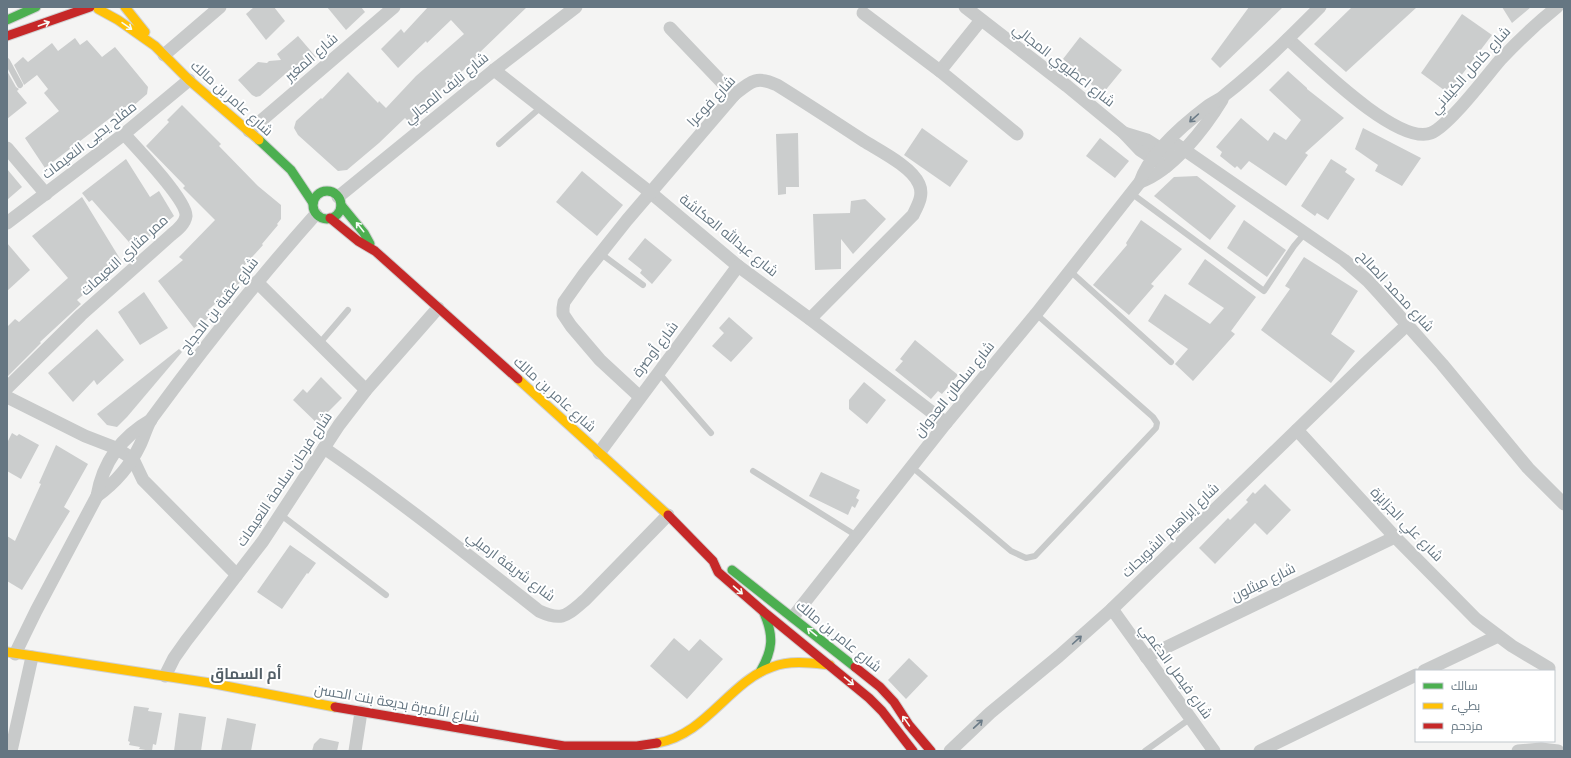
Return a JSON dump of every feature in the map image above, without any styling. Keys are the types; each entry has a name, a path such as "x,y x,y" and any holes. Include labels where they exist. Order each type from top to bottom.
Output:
{"street":[{"path":"7,20 36,7"},
{"path":"7,36 96,7"},
{"name":"شارع عامر بن مالك","path":"96,7 118,20 159,50"},
{"name":"شارع عامر بن مالك","path":"125,7 159,50 190,80 291,170 307,179"},
{"path":"159,50 220,7"},
{"name":"شارع المغير","path":"249,131 394,7"},
{"name":"شارع نايف المجالي","path":"336,197 494,70 576,7"},
{"name":"شارع اعطيوي المجالي","path":"965,7 1067,86 1124,133 1132,143 1162,149 1175,158"},
{"name":"شارع سلطان العدوان","path":"793,617 946,423 1070,271 1140,182 1143,173 1162,149 1198,115 1226,95 1288,39 1320,7"},
{"name":"شارع كامل الكيلاني","path":"1288,39 1355,99 1376,114 1400,128 1422,134 1431,133 1451,117 1521,37 1557,7"},
{"path":"863,13 940,71 1017,134"},
{"path":"940,71 981,20"},
{"path":"670,28 734,95"},
{"name":"شارع عبدالله العكاشة","path":"494,70 540,108 651,194 738,266 946,423"},
{"name":"مفلح يحيى النعيمات","path":"7,223 124,134 190,80"},
{"name":"شارع فوعرا","path":"640,397 600,360 571,326 563,314 564,302 600,253 627,220 651,194 734,95 748,84 756,80 768,81 777,85 898,163 916,177 920,185 921,194 919,203 913,215 810,319"},
{"name":"شارع سلطان العدوان","path":"1140,182 1148,179 1175,158 1204,127 1226,95"},
{"name":"ممر مثاري النعيمات","path":"7,388 81,315 181,226 186,217 182,204 174,193 124,134"},
{"path":"7,148 46,194"},
{"name":"شارع محمد الصالح","path":"1162,149 1305,233 1355,269 1379,293 1442,364 1528,468 1564,504"},
{"name":"شارع عامر بن مالك","path":"291,170 315,209"},
{"name":"شارع عامر بن مالك","path":"316,184 336,197 364,233 375,251"},
{"path":"318,194 336,197 338,214 330,218 323,218 315,209 318,194"},
{"name":"شارع عقبة بن الحجاج","path":"97,496 123,472 133,459 151,420 205,347 315,209"},
{"name":"شارع عامر بن مالك","path":"330,218 358,241 375,251 668,515 713,561 715,567 723,576 764,612 869,698 882,711 913,751"},
{"name":"شارع أوصرة","path":"599,453 738,266"},
{"path":"257,282 366,390"},
{"name":"شارع فرحان سلامة النعيمات","path":"165,676 186,641 238,575 324,448 366,390 438,308"},
{"name":"شارع إبراهيم الشويحات","path":"950,751 990,713 1059,656 1112,609 1407,325"},
{"path":"7,397 85,436 116,448 133,459 143,480 238,575"},
{"name":"شارع عقبة بن الحجاج","path":"11,653 36,611 97,496 99,485 108,460 116,448 134,431 151,420"},
{"name":"شارع علي الجزايزة","path":"1297,430 1395,537 1476,618 1498,636 1549,668"},
{"path":"85,436 108,460 123,472 143,480"},
{"name":"شارع شريفة ارميلي","path":"324,448 391,495 539,611 553,617 562,617 571,612 585,600 668,515"},
{"name":"شارع ميثلون","path":"1146,656 1395,537"},
{"name":"شارع عامر بن مالك","path":"713,561 725,565 880,687 894,702 909,725 931,751"},
{"name":"شارع فيصل الدغمي","path":"1112,609 1214,751"},
{"name":"شارع الأميرة بديعة بنت الحسن","path":"760,672 769,655 772,636 764,612"},
{"path":"1426,670 1498,636"},
{"name":"شارع الأميرة بديعة بنت الحسن","path":"11,653 165,676 564,748 637,746 659,743 675,738 700,724 743,685 760,672 774,666 802,662 830,665"},
{"path":"10,750 32,657"},
{"path":"1260,751 1415,675"},
{"path":"354,751 361,712"},
{"path":"1518,751 1541,749 1558,751"}],"lane":[{"path":"7,60 20,86"},
{"path":"499,144 540,108"},
{"path":"1131,193 1264,291 1294,246 1305,233"},
{"path":"600,253 643,285"},
{"path":"1070,271 1171,362"},
{"path":"319,344 348,310"},
{"path":"912,467 1011,550 1026,558 1035,556 1156,428 1156,423 1153,417 1036,314"},
{"path":"658,372 711,433"},
{"path":"754,470 857,536"},
{"path":"280,515 386,595"},
{"path":"1145,751 1191,718"}],"building":[{"path":"254,7 274,7 285,21 266,40 246,14"},
{"path":"327,7 361,7 365,12 346,30"},
{"path":"428,7 527,7 475,57 476,59 428,101 431,104 411,124 405,118 379,143 347,170 338,171 298,135 294,128 296,121 321,98 322,99 348,72 378,103 379,101 386,108 416,76 464,34 451,20 427,43 426,41 398,68 381,49 401,29 404,33"},
{"path":"1249,7 1283,7 1220,68 1211,59"},
{"path":"1352,7 1417,7 1346,72 1314,44"},
{"path":"1502,7 1531,7 1512,23"},
{"path":"1462,14 1492,35 1448,93 1421,73"},
{"path":"298,36 316,57 296,75 291,69 260,96 256,97 252,95 238,80 258,62 267,63 269,61 281,60 277,54"},
{"path":"1080,37 1122,70 1104,92 1097,86 1096,88 1070,68 1071,66 1063,59"},
{"path":"75,38 80,45 87,40 102,57 115,47 148,87 147,94 118,119 114,115 45,168 25,138 59,111 44,93 48,89 37,75 24,85 14,65 23,57 28,62 52,43 58,51"},
{"path":"7,71 16,87 19,89 17,91 27,103 7,119"},
{"path":"1288,71 1307,89 1344,118 1305,153 1308,155 1286,186 1249,161 1241,170 1237,166 1235,168 1220,156 1222,152 1216,147 1241,118 1268,141 1274,132 1286,140 1301,120 1269,90"},
{"path":"182,105 221,144 219,146 258,186 281,205 281,219 277,224 278,225 262,244 263,245 243,267 249,275 208,310 213,315 194,328 158,281 183,260 179,257 215,220 183,188 185,186 146,146 169,122 167,120"},
{"path":"922,128 968,161 950,187 904,155"},
{"path":"1363,128 1421,158 1402,186 1375,171 1378,165 1355,149"},
{"path":"798,133 799,187 786,187 786,194 778,195 776,134"},
{"path":"1100,138 1129,161 1115,178 1086,156"},
{"path":"126,159 150,197 159,191 174,216 135,249 92,200 89,202 82,193"},
{"path":"1331,159 1347,169 1345,172 1355,179 1328,220 1317,213 1315,216 1301,206"},
{"path":"7,169 22,187 7,200"},
{"path":"582,171 623,205 597,236 556,202"},
{"path":"1197,176 1236,206 1210,240 1154,196 1174,177"},
{"path":"82,197 122,262 77,300 81,304 40,342 41,343 7,377 7,327 15,319 19,322 68,278 32,236"},
{"path":"865,199 886,219 853,254 841,239 841,269 815,270 813,214 850,213 851,201"},
{"path":"1141,220 1182,249 1151,284 1154,286 1129,315 1093,285 1127,245 1126,243"},
{"path":"1244,220 1286,250 1267,277 1227,248"},
{"path":"645,238 672,260 652,284 640,273 642,270 628,259"},
{"path":"7,243 30,270 7,291"},
{"path":"1304,257 1358,291 1331,334 1355,351 1331,383 1261,330 1290,289 1285,286"},
{"path":"1205,259 1256,297 1231,331 1235,334 1193,381 1175,364 1188,349 1148,321 1165,294 1210,324 1224,308 1188,284"},
{"path":"144,292 168,328 140,345 118,312"},
{"path":"729,317 753,338 731,362 712,346 724,333 719,328"},
{"path":"97,329 124,360 97,385 94,380 73,402 48,373"},
{"path":"915,340 958,375 942,394 938,391 931,399 895,370 903,361 900,359"},
{"path":"179,349 182,352 127,417 117,427 107,425 97,414"},
{"path":"321,377 342,398 325,415 328,418 321,427 293,400 303,389 307,393"},
{"path":"864,382 886,400 867,424 849,409 849,400"},
{"path":"12,433 17,436 19,434 39,445 21,479 7,471 7,443"},
{"path":"56,445 88,464 64,507 70,511 22,590 7,581 7,536 15,541 41,484 39,483"},
{"path":"821,472 860,490 856,498 859,500 855,508 852,506 848,515 809,496"},
{"path":"1265,484 1291,510 1267,535 1255,523 1215,564 1199,548 1228,518 1230,520 1248,502 1246,500 1253,492 1255,494"},
{"path":"290,545 316,563 308,574 307,573 282,609 257,592"},
{"path":"674,638 689,651 700,639 723,659 687,699 650,666"},
{"path":"909,658 928,676 906,699 888,680"},
{"path":"134,706 149,708 148,711 162,713 156,745 153,744 152,751 139,749 140,747 129,745 130,742 128,741"},
{"path":"179,713 206,717 201,751 174,751"},
{"path":"227,718 256,724 251,751 221,751"},
{"path":"320,738 339,742 337,751 312,751 314,744"}],"traffic: fast":[{"path":"7,20 36,7"},
{"path":"259,140 291,170 313,203"},
{"path":"327,191 337,195 341,205 337,215 327,219 317,215 313,205 317,195 327,191"},
{"path":"341,205 364,233 370,244"},
{"path":"732,570 855,667"},
{"path":"760,672 768,657 771,643 771,636 764,613"}],"traffic: slow":[{"path":"125,7 145,32"},
{"path":"98,9 118,20 155,46 189,80 259,140"},
{"path":"518,379 668,515"},
{"path":"7,652 210,683 335,707"},
{"path":"657,743 674,738 690,730 743,684 757,674 772,667 786,663 830,665"}],"traffic: jam":[{"path":"7,36 90,7"},
{"path":"330,218 358,241 375,251 518,379"},
{"path":"668,515 713,561 718,572 764,612 869,698 882,711 913,751"},
{"path":"855,667 880,687 894,702 909,725 931,751"},
{"path":"335,707 564,746 637,746 657,743"}],"district":[{"name":"أم السماق","path":"246,673"}]}
